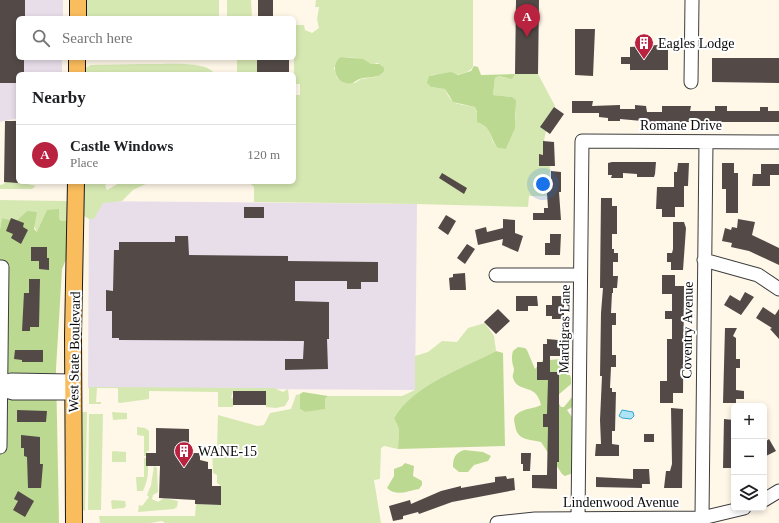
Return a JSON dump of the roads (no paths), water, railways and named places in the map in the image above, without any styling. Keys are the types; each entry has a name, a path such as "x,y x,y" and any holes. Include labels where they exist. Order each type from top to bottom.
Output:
{"main road":[{"path":"78,0 78,16"},
{"path":"77,60 77,72"},
{"name":"West State Boulevard","path":"74,523 73,387 76,184"}],"street":[{"path":"691,82 692,0"},
{"name":"Romane Drive","path":"582,140 779,142"},
{"name":"Mardigras Lane","path":"578,518 582,140"},
{"name":"Coventry Avenue","path":"702,518 706,142"},
{"path":"704,260 758,275 779,288"},
{"path":"0,447 1,267"},
{"path":"496,275 580,275"},
{"path":"0,386 11,380 73,387"},
{"path":"767,498 779,491"},
{"name":"Lindenwood Avenue","path":"497,523 514,520 578,518 702,518 731,511"}],"water":[{"path":"622,410 633,412 634,416 631,419 622,418 619,416"}],"place":[{"name":"Castle Windows","path":"527,37"},
{"name":"Eagles Lodge","path":"644,60"},
{"name":"WANE-15","path":"184,468"}]}
